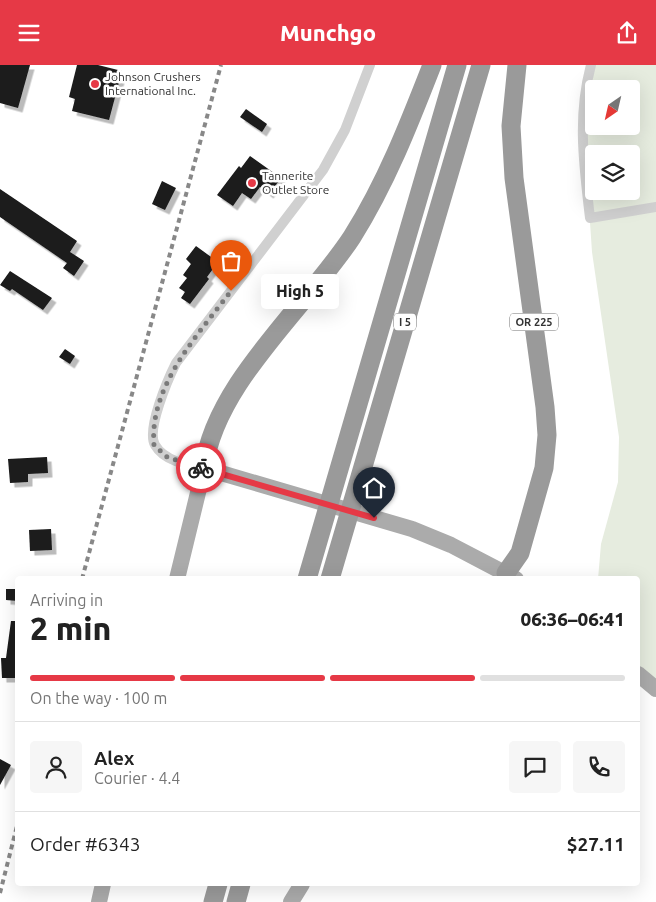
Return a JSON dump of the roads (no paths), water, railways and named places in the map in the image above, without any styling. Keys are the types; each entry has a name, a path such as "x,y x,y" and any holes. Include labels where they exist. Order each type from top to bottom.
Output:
{"highway":[{"path":"204,468 205,455 215,427 230,398 263,350 351,238 380,188 400,147 432,65"},
{"name":"I 5","path":"308,576 457,65"},
{"name":"I 5","path":"331,576 480,65"},
{"name":"OR 225","path":"508,576 520,553 544,468 547,435 546,407 514,178 511,127 517,65"},
{"path":"213,902 217,886"},
{"path":"236,902 240,886"}],"main road":[{"name":"OR 225","path":"204,468 412,529 451,545 506,576"},
{"path":"178,576 204,468"},
{"path":"640,676 656,689"},
{"path":"98,902 102,886"},
{"path":"291,902 301,886"}],"street":[{"path":"204,468 186,465 167,457 154,445 153,429 166,383 176,363 323,169 345,131 370,65"},
{"path":"591,65 585,86 582,146 590,219 656,207"}],"railway":[{"path":"83,576 221,65"},
{"path":"0,893 15,834"}],"place":[{"name":"Johnson Crushers International Inc.","path":"95,84"},
{"name":"Tannerite Outlet Store","path":"252,183"},
{"name":"High 5","path":"231,291"}]}
